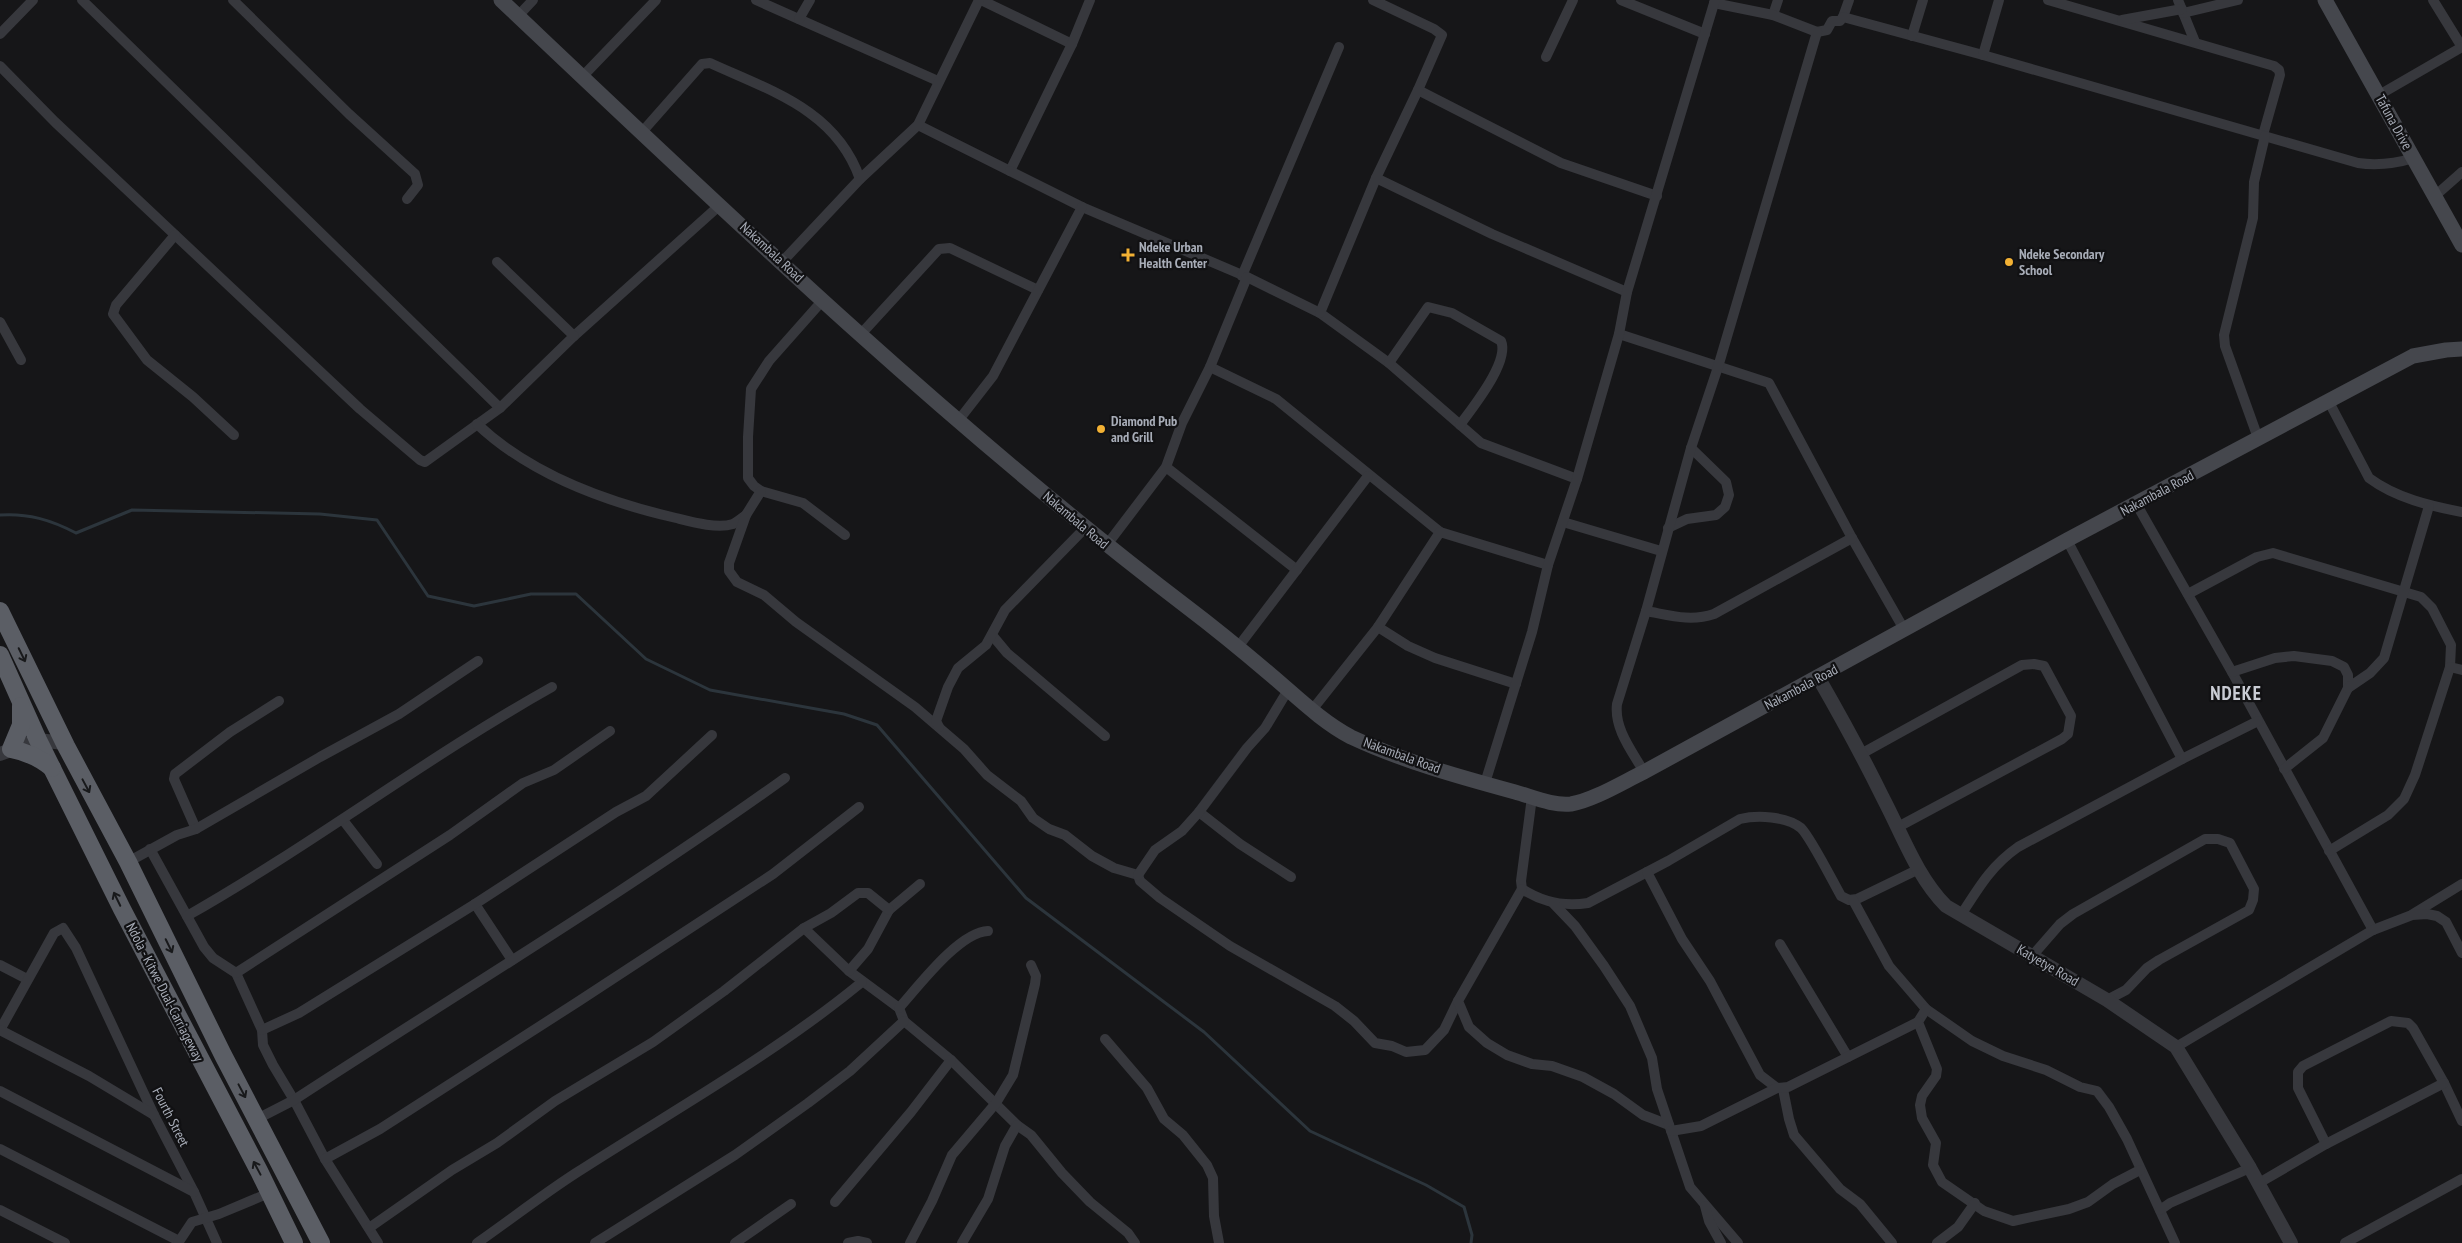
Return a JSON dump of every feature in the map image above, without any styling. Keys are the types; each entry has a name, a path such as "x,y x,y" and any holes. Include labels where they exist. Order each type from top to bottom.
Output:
{"highway":[{"name":"Ndola - Kitwe Dual-Carriageway","path":"0,611 64,743 128,862 218,1047 321,1243"},
{"name":"Ndola - Kitwe Dual-Carriageway","path":"0,655 21,698 38,740 294,1243"},
{"path":"21,698 21,725 5,751 26,752 41,759 53,768"}],"main road":[{"name":"Nakambala Road","path":"501,0 720,206 958,421 1106,546 1238,647 1312,710 1347,735 1382,750 1485,783 1559,804 1573,804 1644,772 1905,631 2067,540 2137,505 2413,356 2462,349"},
{"name":"Tafuna Drive","path":"2325,0 2436,195 2462,245"}],"street":[{"path":"0,34 33,0"},
{"path":"82,0 500,408"},
{"path":"233,0 349,114 415,174 418,185 408,200"},
{"path":"518,16 533,0"},
{"path":"583,76 656,0"},
{"path":"756,0 938,82"},
{"path":"799,19 810,0"},
{"path":"782,262 860,179 918,125 980,0 1072,44"},
{"path":"1010,170 1072,44 1090,0"},
{"path":"1320,313 1376,178 1442,35 1434,29 1373,0"},
{"path":"1546,57 1572,0"},
{"path":"1621,0 1705,34"},
{"path":"1773,15 1778,0"},
{"path":"1485,783 1532,632 1548,565 1577,479 1619,334 1626,292 1657,196 1714,1 1773,15 1817,32 1827,30 1832,21 1840,21 1849,0"},
{"path":"1912,36 1923,0"},
{"path":"1983,54 1999,0"},
{"path":"2048,0 2195,42 2274,66 2279,70 2280,75 2254,182 2252,218 2224,335 2225,346 2258,438"},
{"path":"2119,21 2181,7 2238,0"},
{"path":"2380,95 2462,47 2433,0"},
{"path":"2181,7 2195,42"},
{"path":"1843,17 1983,54 2367,164 2396,163 2414,158"},
{"path":"1644,772 1618,725 1615,716 1617,704 1646,611 1660,551 1718,367 1817,32"},
{"path":"1106,546 1166,467 1182,422 1210,367 1244,276 1339,47"},
{"path":"642,132 702,64 710,63 799,104 833,133 846,148 860,179"},
{"path":"0,66 175,235 360,409 420,460 430,459 500,408 574,336 720,206"},
{"path":"1418,90 1562,163 1657,196"},
{"path":"918,125 1082,207 1244,276 1320,313 1389,363 1481,443 1577,479"},
{"path":"2436,195 2462,172"},
{"path":"1376,178 1492,234 1626,292"},
{"path":"958,421 993,376 1082,207"},
{"path":"175,235 116,305 113,314 147,360 193,397 234,435"},
{"path":"861,334 939,249 950,248 1038,290"},
{"path":"497,262 574,336"},
{"path":"823,300 769,361 751,389 748,478 761,491 803,503 845,536"},
{"path":"1389,363 1428,307 1452,312 1501,341 1503,351 1492,379 1460,425"},
{"path":"0,322 21,360"},
{"path":"1619,334 1769,383 1852,538 1905,631"},
{"path":"1210,367 1276,399 1368,476 1440,532 1548,565"},
{"path":"2329,402 2369,478 2380,487 2429,506 2462,512"},
{"path":"477,424 497,442 594,495 651,512 710,524 734,523 746,515"},
{"path":"1668,528 1687,519 1716,515 1725,508 1729,495 1726,482 1691,448"},
{"path":"1166,467 1298,570"},
{"path":"1238,647 1368,476"},
{"path":"761,491 746,515 728,563 729,571 737,582 776,604 796,622 829,644 939,727 964,749 987,775 1021,801 1033,818 1049,829 1065,835 1092,856 1114,868 1138,875"},
{"path":"2137,505 2232,672 2373,930"},
{"path":"2348,688 2370,673 2384,658 2429,506"},
{"path":"1563,522 1660,551"},
{"path":"939,727 936,721 948,687 955,674 966,660 986,645 1006,610 1085,528"},
{"path":"1312,710 1378,627 1440,532"},
{"path":"1646,611 1688,619 1714,614 1852,538"},
{"path":"2067,540 2182,759"},
{"path":"2188,594 2257,556 2273,553 2421,597 2432,608 2443,626 2451,645 2450,667 2415,775 2404,799 2388,815 2329,851"},
{"path":"1378,627 1408,646 1435,658 1516,684"},
{"path":"992,635 1007,653 1105,736"},
{"path":"2232,672 2276,658 2310,658 2332,661 2344,667 2348,675 2348,688 2323,738 2284,768"},
{"path":"128,862 177,835 196,829 320,757 399,714 478,661"},
{"path":"1861,754 2022,665 2034,664 2044,666 2070,716 2068,734 2062,739 1898,827"},
{"path":"2450,667 2462,670"},
{"name":"Katyetye Road","path":"1818,677 1861,754 1919,869 1935,896 1946,906 2033,955 2107,1000 2176,1047 2259,1183 2291,1243"},
{"path":"187,916 343,820 483,727 552,687"},
{"path":"1138,875 1155,850 1182,831 1200,812 1247,748 1265,728 1288,690"},
{"path":"196,829 174,779 174,774 230,732 279,701"},
{"path":"38,740 50,713"},
{"path":"1962,915 1989,872 2000,860 2018,847 2182,759 2258,721"},
{"path":"236,973 450,835 523,783 554,770 610,731"},
{"path":"262,1030 299,1013 475,904 616,812 646,796 712,735"},
{"path":"5,751 38,740 64,743"},
{"path":"257,1119 294,1100 649,872 785,778"},
{"path":"1138,875 1140,881 1160,898 1256,963 1335,1006 1354,1021 1375,1043 1392,1046 1406,1052 1425,1050 1444,1030 1458,1000 1522,890 1521,881 1532,797"},
{"path":"325,1159 380,1129 772,874 859,807"},
{"path":"1200,812 1240,844 1291,877"},
{"path":"1522,890 1553,903 1575,905 1588,903 1740,819 1750,816 1790,822 1801,829 1841,896 1853,900 1889,966 1926,1009 1972,1041 2003,1056 2046,1070 2080,1087 2097,1091 2110,1107 2127,1139 2175,1243"},
{"path":"343,820 377,864"},
{"path":"2033,955 2060,924 2087,905 2205,839 2218,838 2230,843 2254,889 2254,900 2249,910 2146,968 2126,990 2107,1000"},
{"path":"150,849 213,958 236,973 262,1030 263,1045 325,1159 378,1243"},
{"path":"1853,900 1919,869"},
{"path":"1646,872 1682,939 1710,981 1760,1075 1780,1089 1794,1135 1840,1189 1860,1204 1892,1243"},
{"path":"849,971 868,949 889,910 920,884"},
{"path":"2176,1047 2373,930 2412,915 2462,884"},
{"path":"369,1228 452,1170 497,1143 555,1101 653,1042 724,992 804,928 831,913 863,891 889,910"},
{"path":"1553,903 1587,942 1630,1006 1652,1058 1657,1089 1690,1186 1738,1243"},
{"path":"475,904 512,960"},
{"path":"2412,915 2427,914 2437,916 2446,922 2462,952"},
{"name":"Fourth Street","path":"27,978 54,933 63,928 68,933 102,1002 154,1115 194,1192 216,1243"},
{"path":"804,928 849,971 898,1008 904,1021 951,1060 1017,1125 1031,1135 1072,1184 1128,1233 1135,1243"},
{"path":"898,1008 948,955 972,935 979,931 988,931"},
{"path":"1780,944 1848,1057"},
{"path":"0,965 27,978 0,1030 58,1062 89,1076 154,1115"},
{"path":"910,1243 932,1201 952,1155 996,1103 1013,1075 1035,984 1036,976 1031,965"},
{"path":"477,1243 574,1174 658,1123 794,1034 862,982"},
{"path":"1458,1000 1469,1026 1494,1047 1532,1064 1552,1066 1583,1077 1614,1094 1642,1115 1670,1128 1701,1126 1729,1114 1918,1022 1926,1009"},
{"path":"595,1243 735,1155 808,1103 850,1071 904,1021"},
{"path":"2326,1144 2298,1088 2298,1072 2303,1066 2391,1021 2400,1021 2413,1028 2444,1083 2462,1121"},
{"path":"1918,1022 1937,1069 1936,1076 1922,1096 1920,1105 1922,1118 1936,1143 1933,1165 1942,1182 1984,1211 2014,1221 2069,1209 2088,1202 2113,1184 2140,1170"},
{"path":"1105,1039 1147,1088 1164,1119 1183,1135 1207,1165 1213,1178 1214,1216 1219,1243"},
{"path":"835,1202 911,1112 951,1060"},
{"path":"2259,1183 2326,1144 2444,1083"},
{"path":"0,1091 194,1192"},
{"path":"962,1243 988,1199 1005,1146 1017,1125"},
{"path":"0,1149 178,1242 192,1222 220,1214 269,1193"},
{"path":"2160,1210 2170,1203 2250,1168"},
{"path":"2345,1243 2462,1179"},
{"path":"1704,1203 1709,1221 1721,1243"},
{"path":"1937,1243 1958,1227 1975,1203"},
{"path":"735,1243 791,1204"},
{"path":"0,1210 65,1243"},
{"path":"848,1243 858,1241 867,1243"}],"waterway":[{"path":"0,515 20,515 39,518 58,524 76,533 132,510 320,514 377,520 428,596 474,606 531,594 576,594 646,659 710,690 844,714 877,725 1026,898 1204,1032 1310,1131 1426,1185 1464,1207 1472,1235 1471,1243"}],"place":[{"name":"Ndeke Urban Health Center","path":"1128,255"},
{"name":"Ndeke Secondary School","path":"2009,262"},
{"name":"Diamond Pub and Grill","path":"1101,429"}],"district":[{"name":"NDEKE","path":"2236,693"}]}
